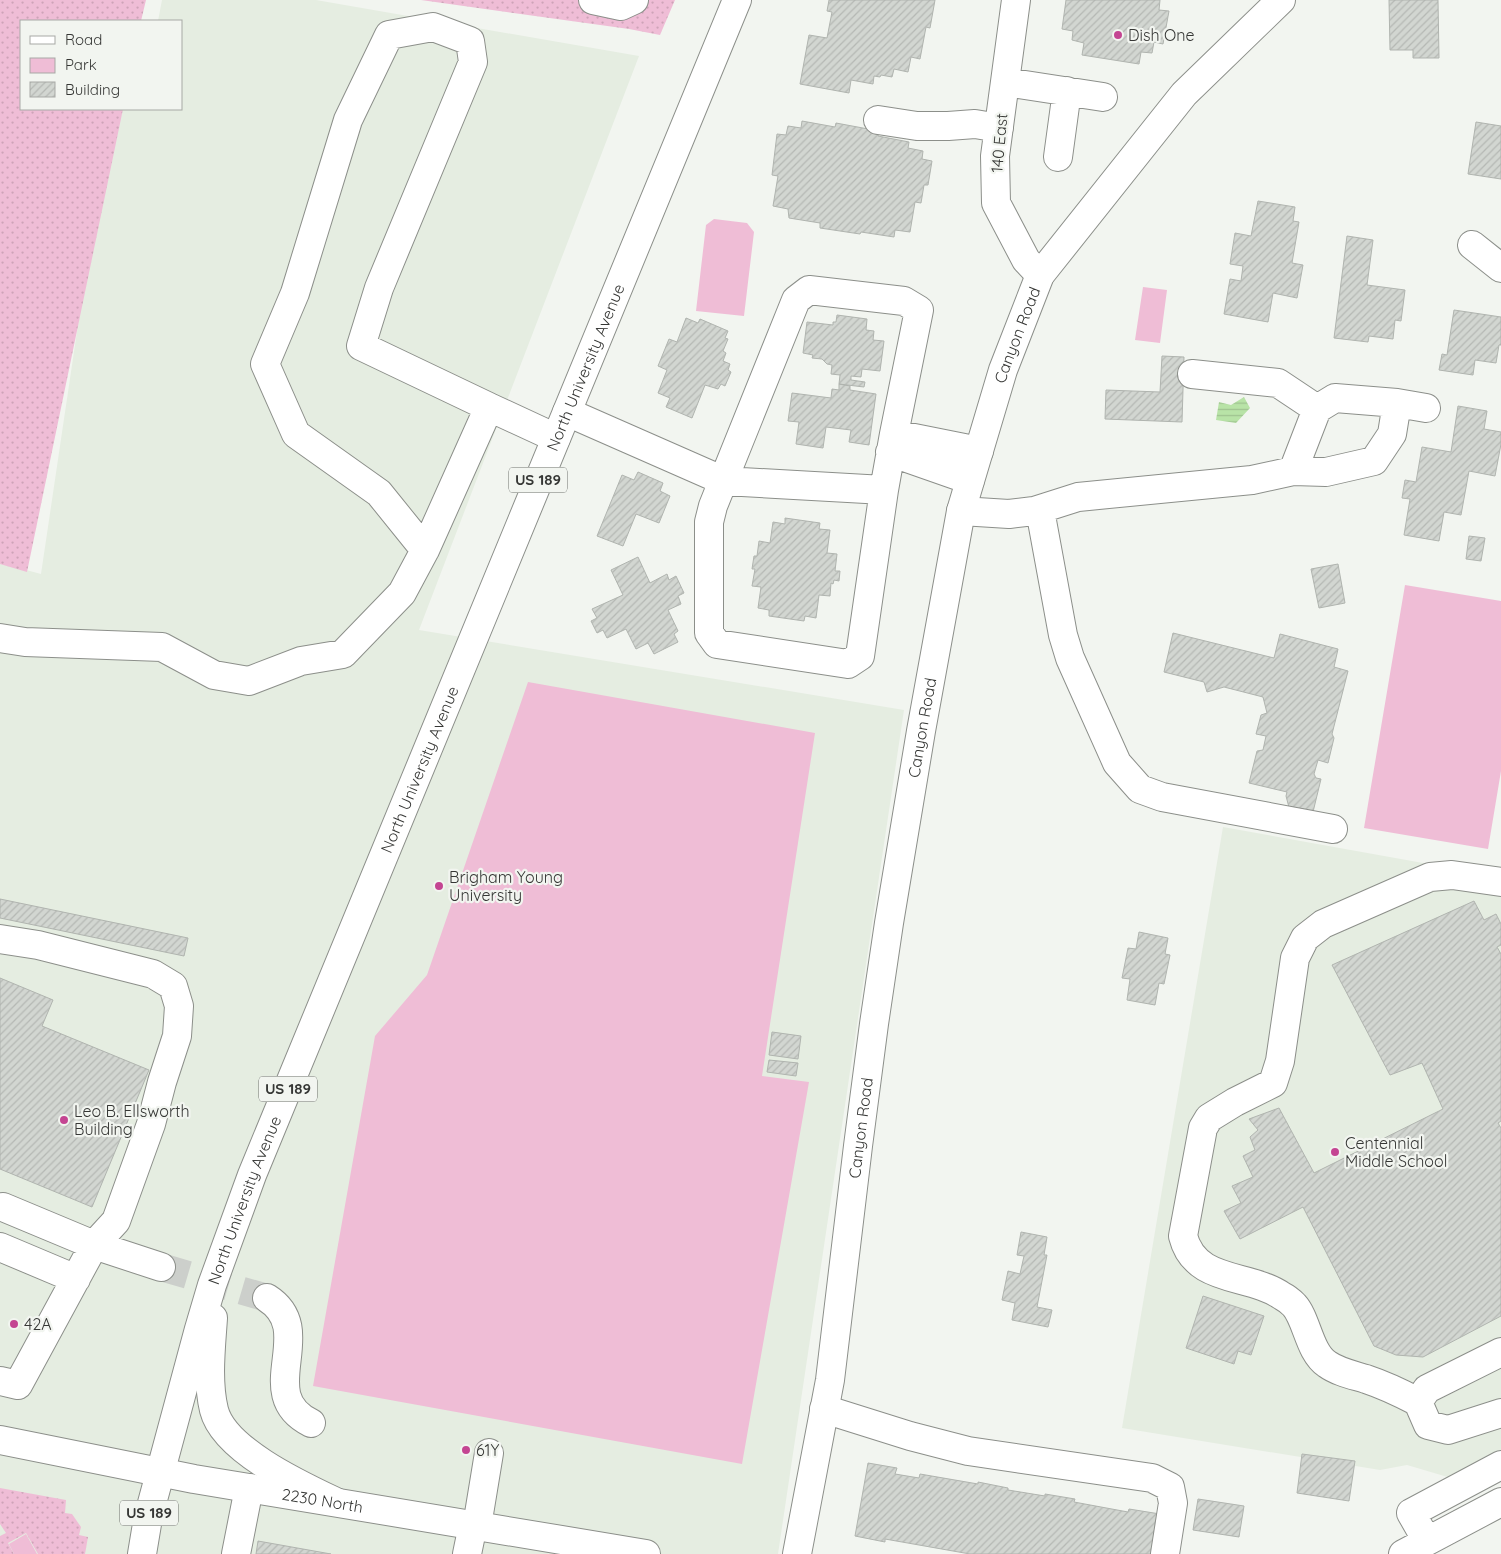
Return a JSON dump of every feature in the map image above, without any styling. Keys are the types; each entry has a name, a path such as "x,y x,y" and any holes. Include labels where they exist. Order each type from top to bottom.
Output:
{"main road":[{"path":"593,0 621,6 634,0"},
{"name":"North University Avenue","path":"142,1554 148,1518 182,1385 220,1262 252,1175 737,0"},
{"name":"Canyon Road","path":"797,1554 830,1380 858,1146 889,923 921,731 961,511 1003,370 1040,275 1184,94 1281,0"},
{"name":"140 East","path":"1011,1 1005,82 995,156 996,203 1026,260 1040,275"},
{"path":"425,550 380,493 296,434 264,364 295,293 348,120 390,35 433,28 470,41 473,62 379,288 361,346 556,438"},
{"path":"1005,82 1102,96"},
{"path":"1058,157 1067,91"},
{"path":"878,120 917,126 975,124 999,128"},
{"path":"1472,245 1501,268"},
{"path":"809,290 904,301 919,310 892,443 860,656 848,664 716,644 709,633 710,522 713,506 724,481 796,300 809,290"},
{"path":"1192,374 1278,383 1317,409"},
{"path":"1293,471 1317,409 1335,398 1397,403 1426,408"},
{"path":"961,511 1009,514 1040,510 1078,497 1252,480 1293,471 1326,472 1374,461 1392,434 1397,403"},
{"path":"0,638 25,642 162,647 214,675 249,681 301,661 343,654 402,593 425,550 489,408"},
{"path":"567,412 724,481 884,490"},
{"path":"892,443 978,451"},
{"path":"892,443 970,480"},
{"path":"1040,510 1063,635 1070,658 1117,763 1140,789 1162,797 1333,829"},
{"path":"1501,882 1452,875 1430,877 1323,924 1305,938 1295,958 1280,1060 1273,1083 1235,1102 1209,1118 1203,1128 1183,1236 1186,1248 1195,1259 1212,1272 1262,1286 1281,1295 1295,1306 1315,1350 1324,1363 1334,1369 1394,1390 1418,1402 1428,1425 1448,1430 1501,1413"},
{"path":"0,939 38,945 153,974 173,986 179,1006 177,1036 148,1132 116,1221 94,1245 18,1385 0,1381"},
{"path":"3,1207 94,1245 161,1267"},
{"path":"0,1247 76,1279"},
{"path":"220,1262 213,1317 210,1370 214,1411 220,1424 228,1436 255,1457 305,1487 336,1502"},
{"path":"268,1298 280,1308 289,1332 285,1372 286,1397 291,1408 299,1417 311,1423"},
{"path":"1418,1402 1428,1389 1501,1352"},
{"path":"824,1409 910,1436 968,1451 1152,1478 1170,1487 1173,1503 1165,1554"},
{"name":"2230 North","path":"0,1440 249,1488 629,1553"},
{"path":"467,1554 475,1526 489,1453"},
{"path":"1427,1541 1411,1513 1501,1465"},
{"path":"236,1554 249,1488"},
{"path":"1403,1554 1501,1502"}],"shaded area":[{"name":"Brigham Young University","path":"162,0 316,0 639,56 419,630 904,710 778,1554 0,1554 0,563 41,574 110,110 182,110 182,20 158,20"},
{"path":"1244,397 1250,408 1236,423 1216,420 1219,402 1231,405"},
{"name":"Centennial Middle School","path":"1223,827 1501,877 1501,1453 1451,1478 1407,1465 1380,1470 1122,1428"}],"green space":[{"path":"0,0 146,0 141,20 20,20 20,110 123,110 27,572 0,564"},
{"path":"421,0 675,0 660,35"},
{"path":"714,219 747,223 754,232 744,316 696,311 706,225"},
{"path":"1143,287 1167,290 1160,343 1135,340"},
{"path":"1405,585 1501,601 1501,771 1488,849 1364,828"},
{"path":"528,682 815,733 762,1076 809,1082 742,1464 313,1386 375,1036 427,975"},
{"path":"0,1488 66,1500 65,1513 72,1514 81,1527 79,1535 88,1537 85,1554 38,1554 26,1533 8,1543 14,1554 0,1554 0,1536 6,1533 0,1524"},
{"path":"26,1534 37,1554 14,1554 9,1544"}],"building":[{"path":"829,0 935,0 930,28 926,27 920,59 911,57 908,72 894,69 892,77 874,76 873,84 851,80 849,93 800,84 809,35 827,38 832,12 827,11"},
{"name":"Dish One","path":"1066,0 1160,0 1159,10 1169,11 1163,44 1154,42 1152,53 1141,52 1139,64 1082,55 1084,43 1072,40 1073,31 1062,29"},
{"path":"1389,0 1438,0 1439,58 1413,58 1413,50 1390,50"},
{"path":"802,121 835,127 836,123 879,131 878,136 909,142 908,148 923,151 922,159 932,161 928,185 924,185 921,203 915,202 910,232 895,230 894,237 820,228 820,223 789,218 788,209 773,206 778,176 772,175 777,134 786,135 788,126 801,128"},
{"path":"1476,122 1501,126 1501,179 1468,174"},
{"path":"1258,201 1295,207 1293,221 1299,222 1292,263 1303,265 1297,298 1273,293 1268,322 1224,314 1230,279 1241,281 1243,266 1230,264 1235,233 1251,236"},
{"path":"1347,236 1373,240 1367,285 1405,290 1401,321 1395,320 1393,339 1369,336 1368,342 1334,338"},
{"path":"1454,310 1501,317 1501,345 1499,345 1496,363 1475,360 1473,375 1439,370 1442,354 1447,355"},
{"path":"837,315 867,319 866,330 874,331 873,340 884,341 880,371 862,369 861,377 851,376 851,380 865,382 864,387 839,384 840,375 831,374 832,365 827,364 822,359 812,358 813,355 803,353 807,322 833,325 833,322 836,322"},
{"path":"686,318 698,323 700,319 728,331 725,338 728,339 723,351 726,353 723,361 730,364 728,370 731,372 725,386 721,384 718,389 705,385 692,418 666,407 670,398 658,393 667,370 658,366 669,339 677,342"},
{"path":"1162,356 1184,357 1182,422 1105,419 1106,390 1160,392"},
{"path":"839,384 850,386 850,390 876,394 869,445 849,442 851,430 826,427 823,448 796,444 799,422 788,421 792,393 831,398 832,389 839,390"},
{"path":"1458,406 1487,411 1484,429 1501,432 1501,444 1495,476 1469,471 1461,515 1444,512 1439,541 1404,535 1410,499 1402,498 1405,480 1416,482 1422,447 1451,452"},
{"path":"638,472 663,483 660,491 670,496 659,523 636,514 623,546 597,536 622,475 634,480"},
{"path":"785,518 820,523 819,529 830,530 827,553 837,554 835,571 840,571 839,581 834,580 833,584 831,583 830,596 819,595 816,618 805,616 804,621 769,616 769,610 758,608 761,587 752,586 755,569 752,569 754,556 757,556 759,541 770,543 773,522 785,524"},
{"path":"1469,536 1485,538 1481,561 1466,559"},
{"path":"638,557 650,583 667,574 669,580 676,576 684,593 678,596 681,604 668,610 678,631 674,634 678,642 654,654 648,643 636,649 626,629 607,638 603,630 597,633 591,621 597,618 592,609 623,595 611,570"},
{"path":"1338,564 1345,603 1319,608 1311,569"},
{"path":"1173,633 1274,658 1280,634 1338,649 1334,667 1348,671 1332,734 1334,738 1328,763 1318,760 1314,774 1316,778 1321,779 1313,812 1303,809 1301,817 1291,815 1286,796 1287,792 1249,783 1257,751 1263,750 1266,736 1256,734 1261,715 1267,713 1263,697 1224,687 1207,692 1204,682 1164,672"},
{"path":"0,899 188,938 184,956 0,918"},
{"name":"Centennial Middle School","path":"1474,901 1484,920 1496,914 1501,924 1501,945 1497,947 1501,954 1501,1121 1498,1123 1501,1128 1501,1316 1423,1357 1396,1355 1374,1346 1303,1207 1240,1239 1224,1211 1241,1203 1232,1186 1253,1177 1243,1156 1255,1150 1250,1137 1258,1130 1249,1119 1279,1108 1314,1173 1443,1109 1422,1063 1390,1075 1332,965"},
{"path":"1139,932 1168,938 1165,954 1170,955 1164,984 1159,983 1155,1005 1127,1000 1130,979 1122,978 1128,948 1136,949"},
{"name":"Leo B. Ellsworth Building","path":"0,978 53,1000 42,1026 149,1070 92,1207 0,1169"},
{"path":"772,1032 801,1036 798,1059 769,1055"},
{"path":"769,1060 798,1063 796,1076 767,1072"},
{"path":"1021,1232 1047,1237 1044,1255 1047,1255 1037,1307 1052,1310 1048,1327 1012,1320 1015,1303 1002,1300 1008,1271 1020,1274 1024,1256 1017,1255"},
{"path":"1203,1296 1264,1316 1251,1355 1238,1351 1234,1364 1186,1348"},
{"path":"1302,1454 1355,1461 1349,1501 1297,1493"},
{"path":"868,1463 897,1468 895,1474 919,1478 920,1474 978,1484 978,1482 1008,1488 1008,1490 1075,1499 1074,1502 1128,1512 1129,1509 1160,1514 1153,1554 970,1554 885,1539 885,1542 855,1536"},
{"path":"1198,1499 1244,1506 1239,1537 1193,1530"},
{"path":"258,1541 331,1554 256,1554"}],"tunnel":[{"path":"161,1267 267,1298"}],"place":[{"name":"Dish One","path":"1118,35"},
{"name":"Brigham Young University","path":"439,886"},
{"name":"Leo B. Ellsworth Building","path":"64,1120"},
{"name":"Centennial Middle School","path":"1335,1152"},
{"name":"42A","path":"14,1324"},
{"name":"61Y","path":"466,1450"}]}
